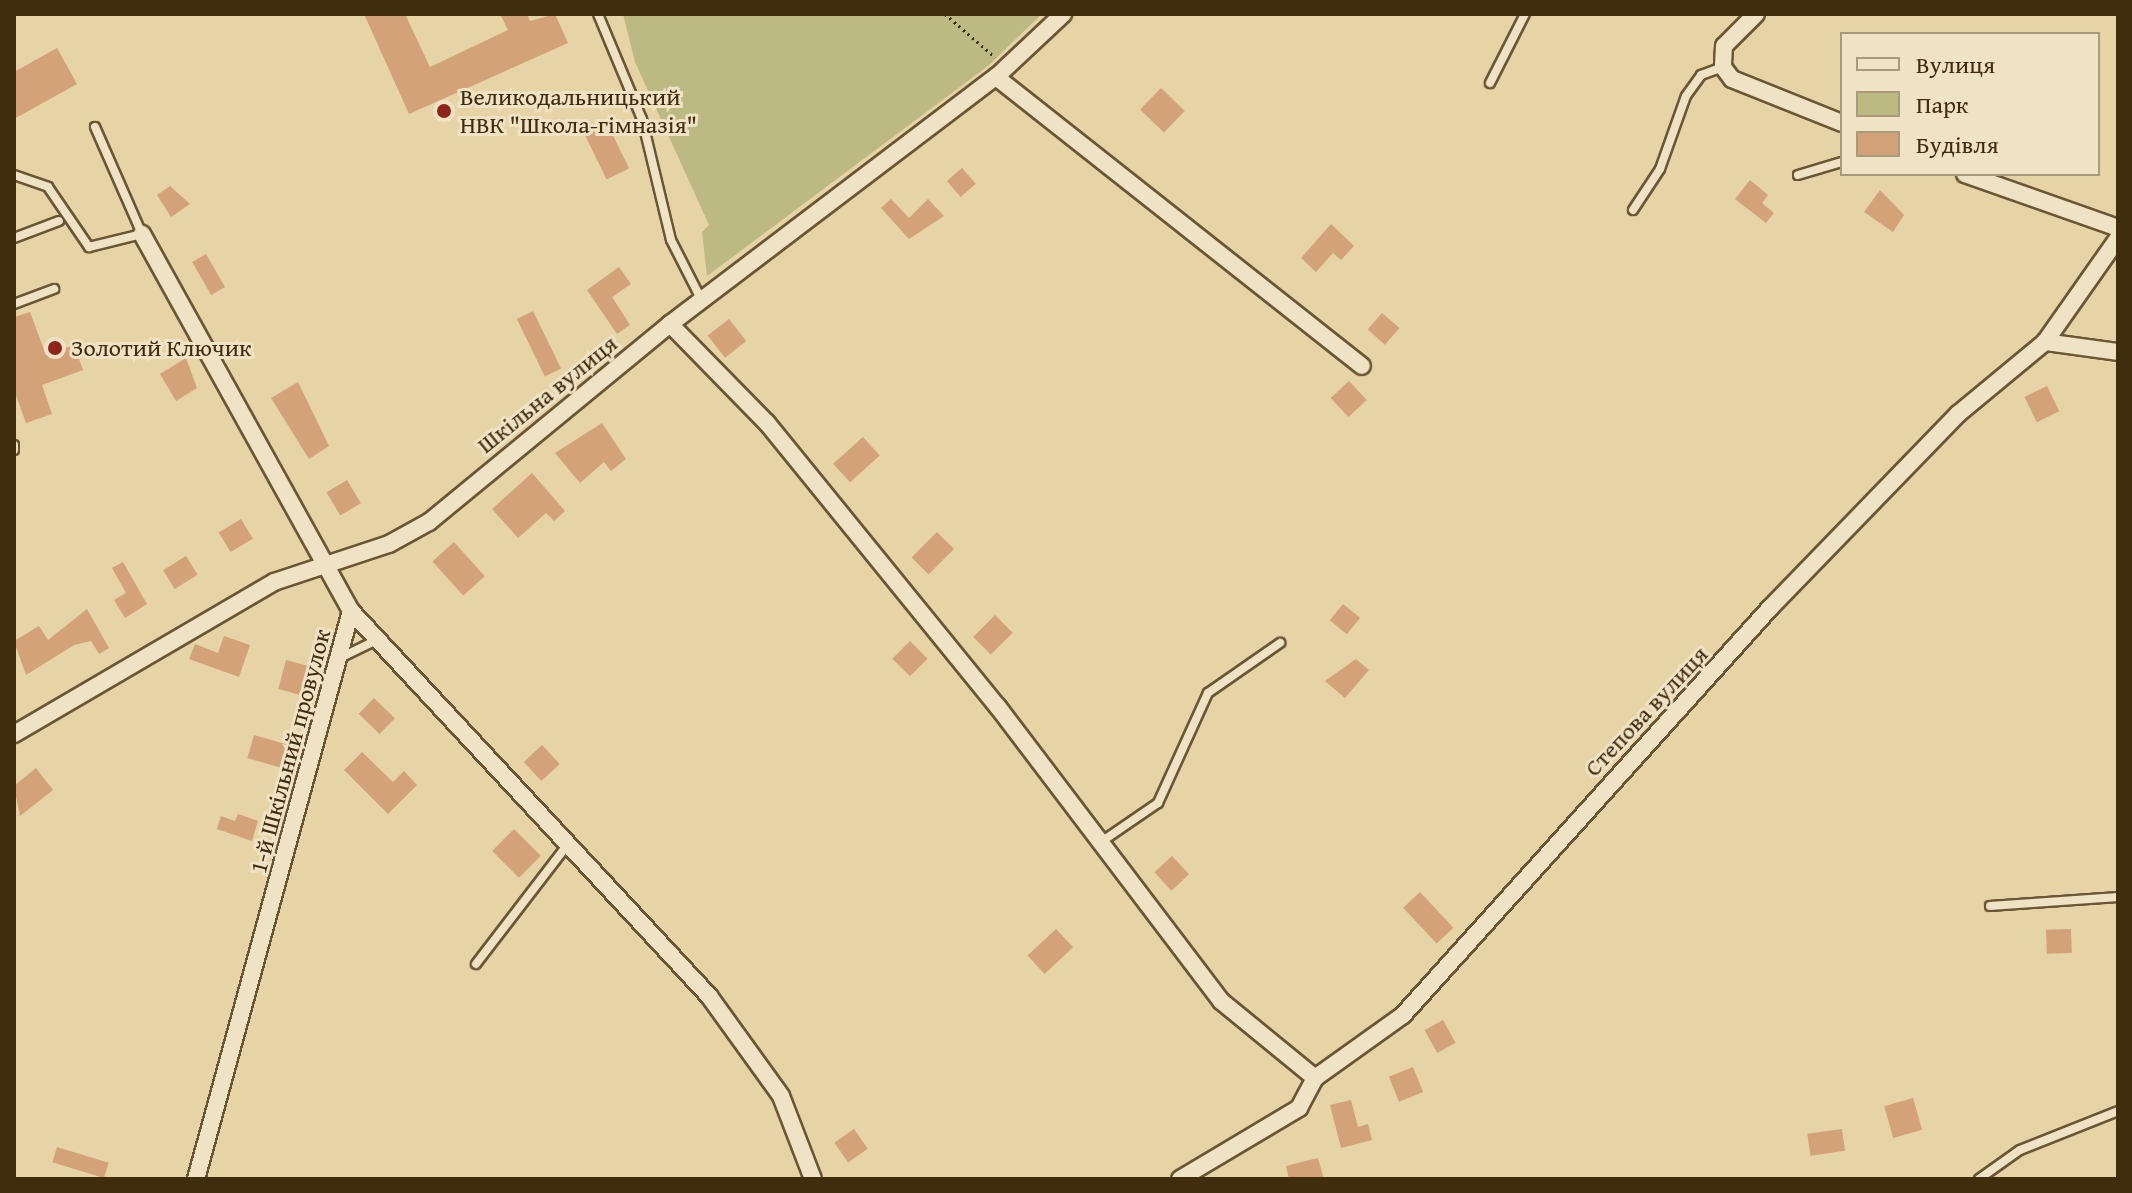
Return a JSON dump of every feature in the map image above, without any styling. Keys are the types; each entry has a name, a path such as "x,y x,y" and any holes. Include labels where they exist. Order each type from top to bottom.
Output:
{"street":[{"name":"Шкільна вулиця","path":"14,734 274,582 329,564 429,522 701,299 1001,73 1063,14"},
{"path":"1756,14 1728,35 1723,67 1746,87 1840,122"},
{"path":"1001,73 1362,366"},
{"path":"1971,176 2118,228"},
{"name":"1-й Шкільний провулок","path":"142,234 329,564 351,611 344,656 196,1179"},
{"name":"Степова вулиця","path":"1180,1179 1299,1108 1315,1078 1403,1015 1770,608 1958,414 2045,342 2118,238"},
{"path":"670,324 767,423 998,707 1097,843 1221,1001 1315,1078"},
{"path":"2045,342 2118,352"},
{"path":"351,611 569,843 747,1043 788,1109 813,1179"}],"lane":[{"path":"598,14 642,119 671,240 701,299"},
{"path":"1490,83 1525,14"},
{"path":"1633,210 1660,169 1686,96 1701,75 1723,67"},
{"path":"14,175 48,187 89,247 142,234 95,127"},
{"path":"1798,175 1840,163"},
{"path":"14,238 59,221"},
{"path":"14,304 54,289"},
{"path":"344,656 379,639"},
{"path":"1097,843 1131,828 1158,803 1208,693 1280,643"},
{"path":"476,964 569,843"},
{"path":"1990,906 2118,897"},
{"path":"1979,1179 2020,1150 2118,1111"}],"path":[{"path":"945,14 1001,73"}],"green space":[{"path":"623,14 1042,14 988,66 707,276 702,232 709,225 635,62"}],"building":[{"path":"364,14 405,14 430,67 508,30 500,14 527,14 530,21 555,14 568,43 409,114"},
{"path":"57,48 77,84 14,119 14,72"},
{"path":"1161,88 1185,111 1164,133 1140,110"},
{"path":"605,119 629,168 607,179 583,130"},
{"path":"962,168 976,184 961,197 947,181"},
{"path":"1750,180 1768,195 1762,203 1774,213 1766,223 1735,199"},
{"path":"170,186 190,204 171,217 157,195"},
{"path":"1880,190 1904,215 1893,232 1864,212"},
{"path":"891,199 909,218 928,199 944,216 909,239 881,208"},
{"path":"1331,224 1354,246 1341,260 1333,253 1316,272 1301,258"},
{"path":"206,254 225,287 211,295 192,262"},
{"path":"619,267 631,284 612,297 630,325 617,334 587,290"},
{"path":"533,311 561,369 545,376 517,319"},
{"path":"30,312 46,355 74,345 83,370 42,385 52,414 26,423 14,390 14,317"},
{"path":"1382,313 1399,328 1385,345 1368,330"},
{"path":"729,319 746,341 725,358 708,336"},
{"path":"186,358 197,388 176,401 160,374"},
{"path":"1349,381 1367,400 1348,417 1331,398"},
{"path":"298,382 329,446 309,459 271,398"},
{"path":"2047,386 2059,411 2037,422 2025,397"},
{"path":"602,423 626,459 611,471 604,462 580,483 555,453"},
{"path":"863,437 880,456 850,482 833,464"},
{"path":"532,473 565,511 554,521 546,513 518,538 492,509"},
{"path":"347,480 361,503 340,516 326,492"},
{"path":"241,519 253,539 231,552 219,532"},
{"path":"937,532 954,549 929,574 912,557"},
{"path":"454,542 485,576 463,596 432,561"},
{"path":"186,556 198,575 175,589 163,570"},
{"path":"123,562 147,604 125,618 114,600 126,593 112,568"},
{"path":"1343,604 1360,618 1347,634 1330,620"},
{"path":"87,609 109,648 99,654 91,641 74,645 26,675 14,641 39,626 48,640"},
{"path":"995,615 1013,633 991,655 973,637"},
{"path":"224,636 250,645 239,677 189,659 195,644 218,653"},
{"path":"910,641 928,659 910,676 892,659"},
{"path":"1356,659 1369,670 1345,698 1325,681"},
{"path":"286,660 312,667 304,696 278,689"},
{"path":"374,698 395,718 380,734 359,714"},
{"path":"254,735 288,745 281,768 247,758"},
{"path":"542,745 560,764 541,781 524,762"},
{"path":"362,752 393,782 404,771 417,785 388,814 344,770"},
{"path":"36,768 53,790 20,816 14,786"},
{"path":"238,814 258,821 252,841 217,829 221,816 235,821"},
{"path":"514,829 541,856 519,878 492,851"},
{"path":"1172,856 1189,874 1171,891 1154,872"},
{"path":"1420,892 1453,928 1437,944 1403,908"},
{"path":"1056,929 1073,947 1045,974 1027,956"},
{"path":"2071,929 2072,953 2047,954 2046,930"},
{"path":"1443,1020 1456,1043 1437,1053 1425,1030"},
{"path":"1413,1067 1423,1092 1399,1102 1389,1077"},
{"path":"1913,1098 1922,1130 1893,1138 1884,1106"},
{"path":"1351,1100 1358,1127 1368,1124 1372,1140 1341,1148 1330,1105"},
{"path":"854,1129 868,1149 848,1162 834,1143"},
{"path":"1842,1129 1845,1151 1810,1156 1807,1134"},
{"path":"57,1147 109,1163 104,1178 52,1162"},
{"path":"1318,1158 1324,1179 1289,1179 1286,1166"}],"place":[{"name":"Великодальницький НВК \"Школа-гімназія\"","path":"444,111"},
{"name":"Золотий Ключик","path":"55,348"}]}
